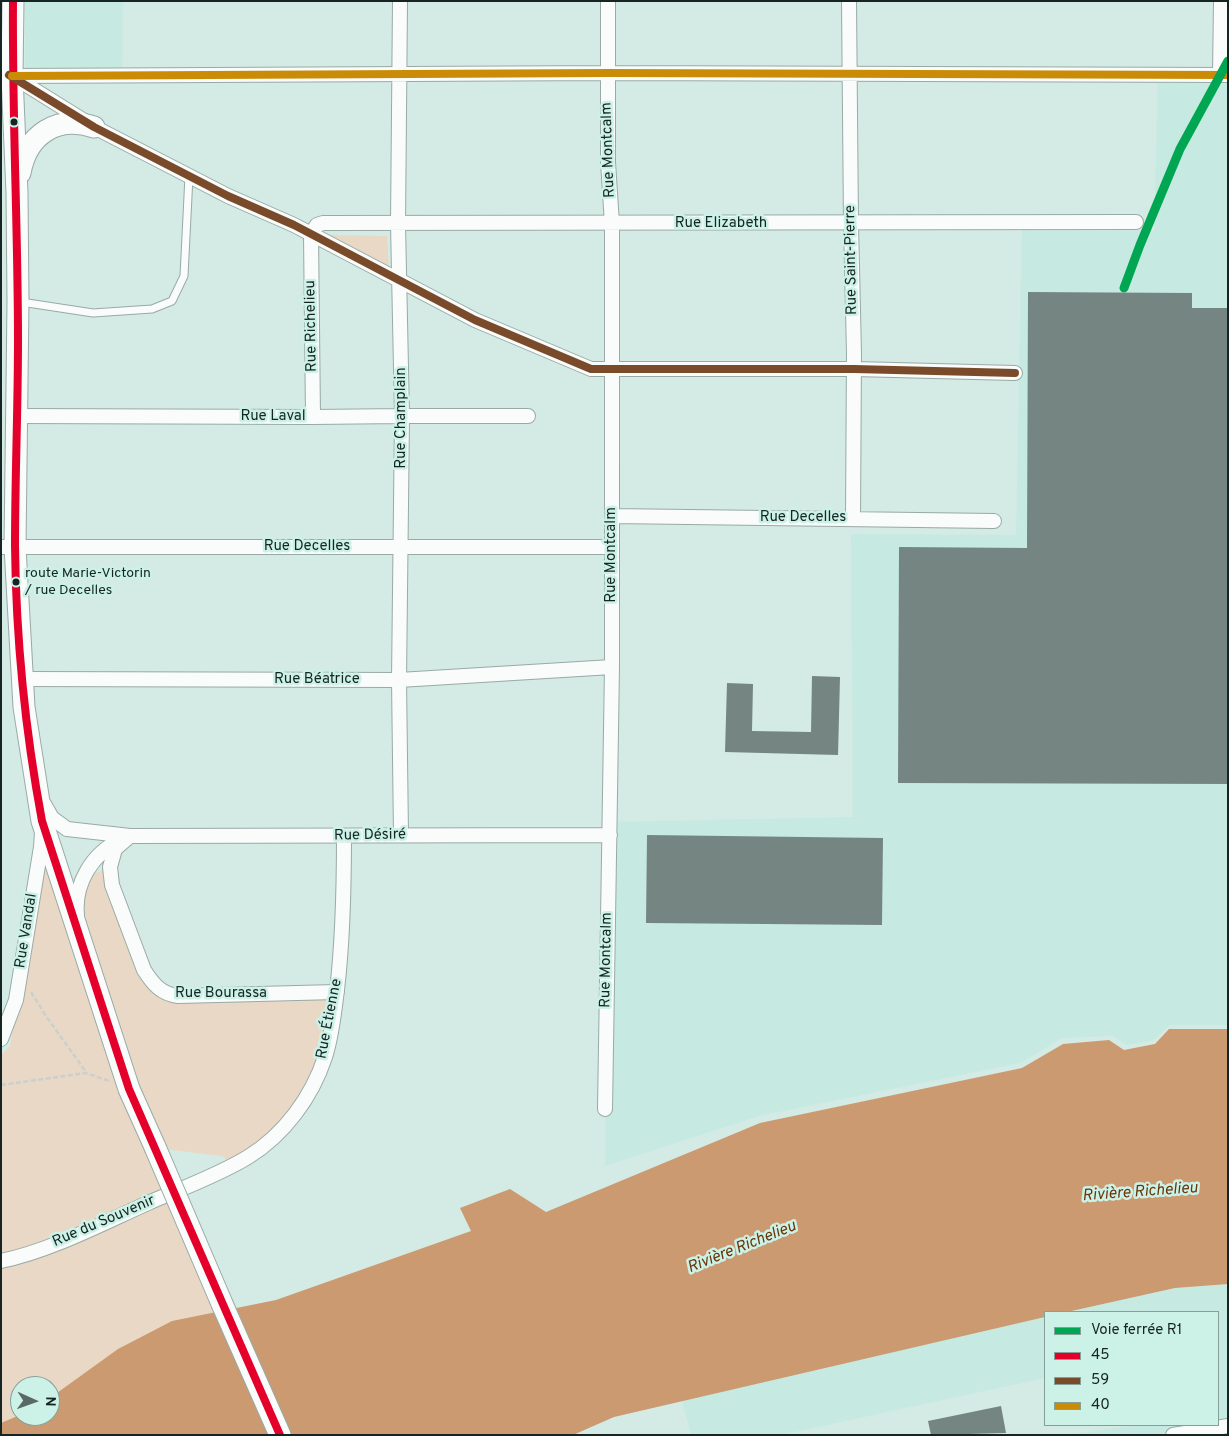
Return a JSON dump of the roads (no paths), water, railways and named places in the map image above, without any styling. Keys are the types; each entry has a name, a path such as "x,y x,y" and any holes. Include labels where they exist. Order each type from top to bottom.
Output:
{"main road":[{"path":"13,1 12,76 18,302 18,416 8,547 18,602 24,707 36,790 42,821 129,1089 280,1435"},
{"path":"16,193 21,164 32,141 42,132 76,122 94,127"},
{"path":"1,580 8,586 18,602"}],"street":[{"name":"Rue Champlain","path":"400,1 398,224 402,416 401,835"},
{"name":"Rue Montcalm","path":"605,1109 612,667 612,224 608,162 608,1"},
{"name":"Rue Saint-Pierre","path":"849,1 854,369 853,518"},
{"path":"12,76 608,73 1224,75 1221,1"},
{"path":"12,76 94,127 228,196 311,234 476,320 582,366 612,370 854,369 1015,372"},
{"name":"Rue Elizabeth","path":"311,234 316,225 323,223 851,224 1136,222"},
{"name":"Rue Richelieu","path":"311,234 313,417"},
{"name":"Rue Laval","path":"18,416 528,416"},
{"name":"Rue Decelles","path":"612,516 994,521"},
{"name":"Rue Decelles","path":"8,547 612,547"},
{"name":"Rue Béatrice","path":"22,679 400,680 612,667"},
{"name":"Rue Désiré","path":"36,790 52,818 67,829 130,836 610,836"},
{"name":"Rue Vandal","path":"1,1039 16,1000 41,847 42,821"},
{"name":"Rue Désiré","path":"80,936 76,904 87,869 94,859 110,845 130,836"},
{"name":"Rue Bourassa","path":"130,836 115,849 112,857 110,867 112,885 144,970 160,990 168,995 178,996 336,992"},
{"name":"Rue Étienne","path":"232,1166 259,1149 277,1134 294,1114 318,1076 325,1056 333,1024 341,959 344,909 344,836"},
{"name":"Rue du Souvenir","path":"1,1261 65,1239 232,1166"},
{"path":"1173,1435 1191,1434 1228,1426"}],"lane":[{"path":"18,302 93,313 152,309 172,301 184,276 189,176"}],"water":[{"name":"Rivière Richelieu","path":"1169,1029 1228,1029 1228,1284 1175,1288 1072,1311 1044,1311 1044,1317 614,1417 573,1435 1,1435 1,1423 10,1419 10,1426 60,1426 60,1391 118,1349 172,1321 276,1300 471,1231 460,1208 510,1189 546,1212 760,1123 1022,1068 1063,1044 1109,1040 1124,1050 1155,1044"}],"rail line":[{"name":"R1","path":"1124,288 1180,149 1228,61"}],"place":[{"name":"route Marie-Victorin / rue Decelles","path":"16,582"}]}
